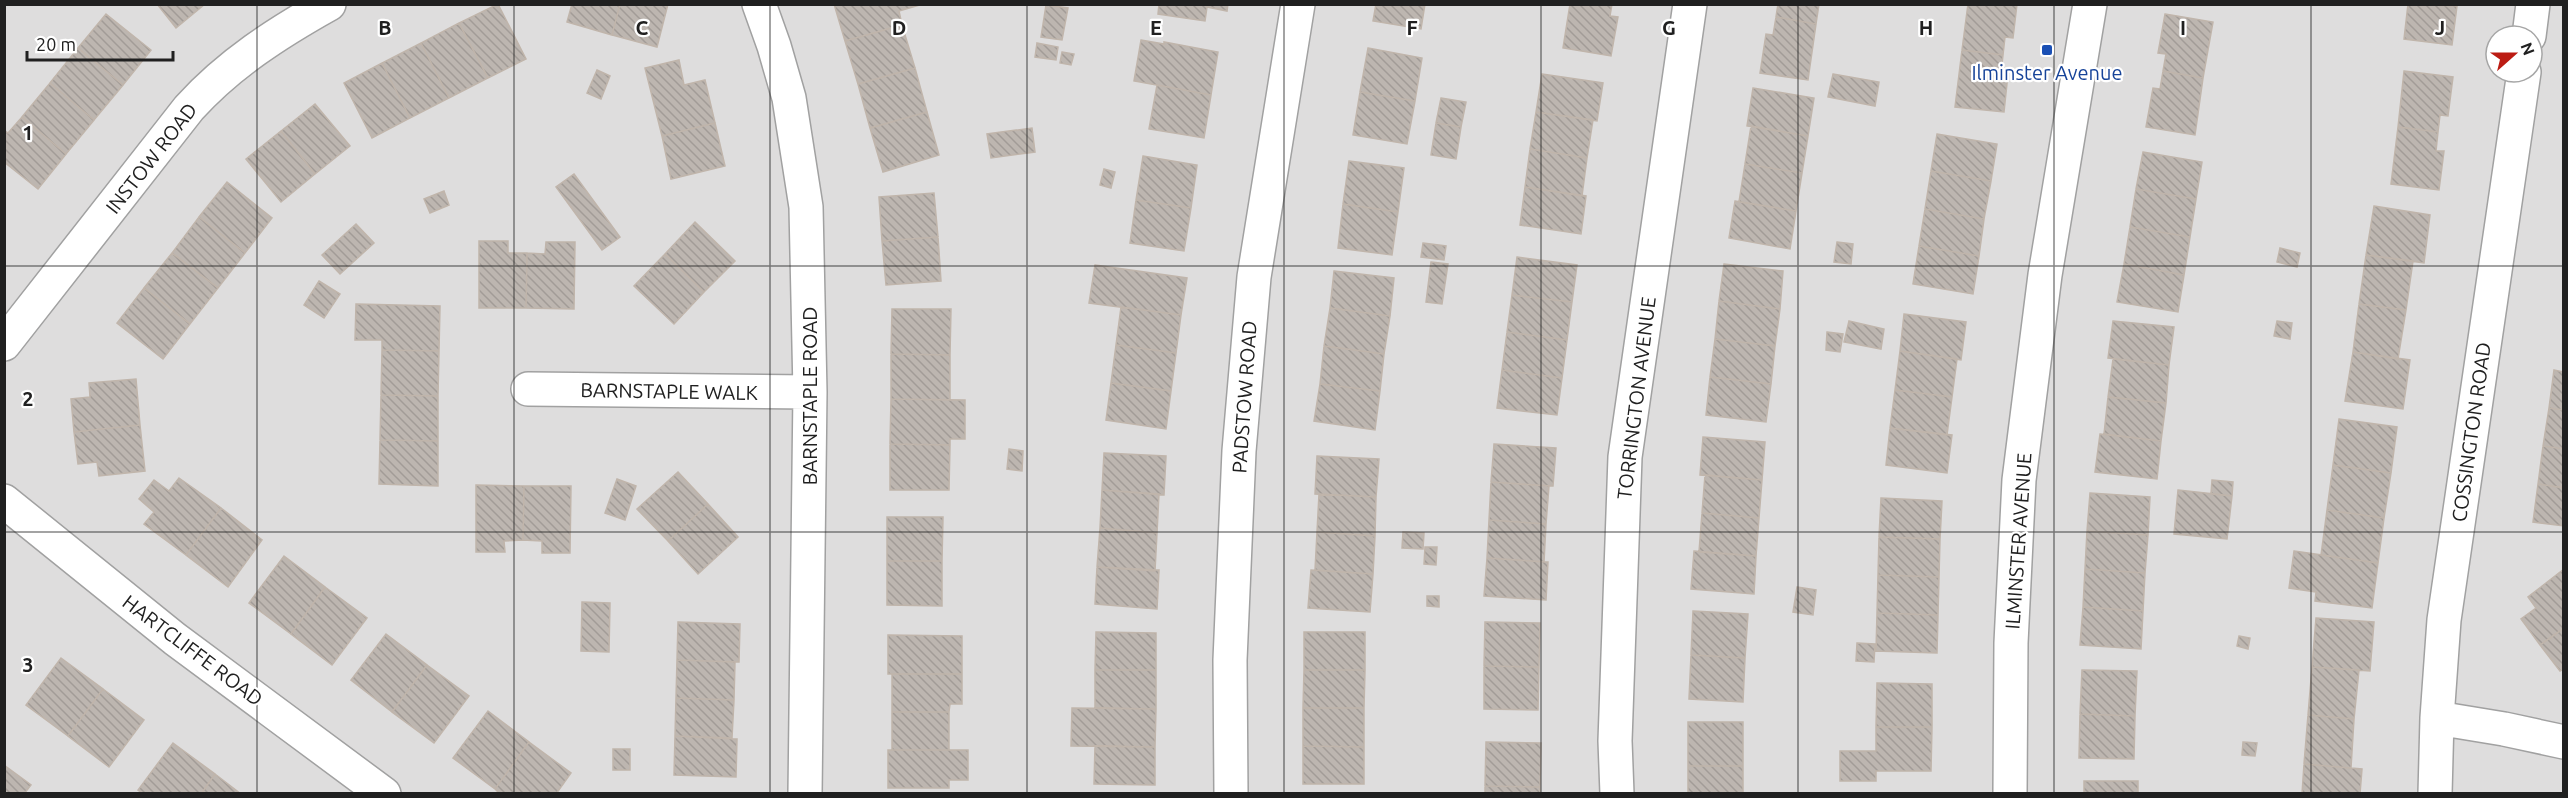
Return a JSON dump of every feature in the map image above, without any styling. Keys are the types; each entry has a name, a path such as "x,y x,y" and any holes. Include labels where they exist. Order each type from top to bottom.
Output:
{"street":[{"name":"INSTOW ROAD","path":"4,344 189,108 208,88 232,66 264,43 329,4"},
{"name":"BARNSTAPLE ROAD","path":"759,4 789,98 806,207 810,392 805,794"},
{"name":"PADSTOW ROAD","path":"1231,794 1230,649 1239,451 1253,288 1298,4"},
{"name":"TORRINGTON AVENUE","path":"1617,794 1615,741 1625,457 1690,4"},
{"name":"ILMINSTER AVENUE","path":"2010,794 2011,643 2019,480 2045,275 2090,4"},
{"path":"2531,24 2534,4"},
{"name":"COSSINGTON ROAD","path":"2435,794 2437,718 2444,620 2522,84"},
{"name":"BARNSTAPLE WALK","path":"528,389 810,392"},
{"name":"HARTCLIFFE ROAD","path":"4,501 175,639 370,789"},
{"path":"2437,718 2564,742"}],"shaded area":[{"path":"5,5 2563,5 2563,793 5,793"}],"building":[{"path":"157,4 205,4 176,28"},
{"path":"498,4 526,59 488,78 459,23"},
{"path":"572,4 620,4 612,35 567,22"},
{"path":"620,4 668,4 657,47 612,35"},
{"path":"834,4 923,4 899,11 902,25 845,41"},
{"path":"1159,4 1228,4 1227,11 1207,7 1205,21 1158,14"},
{"path":"1376,4 1425,4 1421,29 1373,21"},
{"path":"1570,4 1612,4 1610,16 1618,17 1611,56 1563,48"},
{"path":"1778,4 1819,4 1816,24 1776,17"},
{"path":"1968,4 2017,4 2013,38 2005,37 2003,55 1962,50"},
{"path":"2408,4 2457,6 2452,45 2404,39"},
{"path":"1046,5 1068,8 1062,40 1041,37"},
{"path":"106,14 151,50 123,85 78,48"},
{"path":"2165,14 2213,22 2203,78 2163,71 2166,54 2158,53"},
{"path":"1776,17 1816,24 1808,80 1760,73 1766,34 1773,35"},
{"path":"459,23 488,78 449,98 421,43"},
{"path":"902,25 915,68 858,84 845,41"},
{"path":"1141,40 1218,52 1211,95 1134,81"},
{"path":"421,43 449,98 410,118 382,63"},
{"path":"1037,43 1058,47 1056,60 1035,57"},
{"path":"78,48 123,85 94,120 50,83"},
{"path":"1368,48 1422,58 1415,101 1360,92"},
{"path":"1962,50 2003,55 2001,73 2008,74 2004,112 1955,107"},
{"path":"1062,52 1074,54 1071,65 1060,63"},
{"path":"679,60 684,85 705,80 715,123 662,136 645,68"},
{"path":"382,63 410,118 372,138 344,83"},
{"path":"915,68 927,112 870,128 858,84"},
{"path":"597,70 610,76 601,99 587,93"},
{"path":"2163,71 2203,78 2195,135 2146,127 2153,88 2160,89"},
{"path":"2404,71 2453,77 2448,116 2440,115 2438,132 2398,127"},
{"path":"1542,74 1603,83 1597,121 1536,112"},
{"path":"1833,74 1879,82 1875,106 1828,97"},
{"path":"50,83 94,120 66,154 22,117"},
{"path":"1157,85 1211,95 1204,138 1149,129"},
{"path":"1753,88 1814,98 1808,136 1747,126"},
{"path":"1360,92 1415,101 1407,144 1353,135"},
{"path":"1441,98 1466,102 1461,127 1436,123"},
{"path":"315,104 350,146 315,174 281,131"},
{"path":"927,112 939,155 883,172 870,128"},
{"path":"1536,112 1593,120 1587,158 1530,149"},
{"path":"22,117 66,154 38,189 4,162 4,130 8,133"},
{"path":"715,123 725,166 671,179 662,136"},
{"path":"1436,123 1461,127 1456,159 1431,155"},
{"path":"1751,126 1808,136 1802,173 1745,164"},
{"path":"2398,127 2438,132 2436,151 2444,151 2439,190 2391,184"},
{"path":"1032,128 1035,152 991,158 987,134"},
{"path":"281,131 315,174 281,202 246,159"},
{"path":"1937,134 1997,144 1991,181 1931,171"},
{"path":"1530,149 1587,158 1582,196 1525,187"},
{"path":"2143,152 2202,162 2196,199 2136,189"},
{"path":"1143,156 1197,165 1191,208 1136,200"},
{"path":"1349,161 1404,168 1398,212 1343,204"},
{"path":"1745,164 1802,173 1796,211 1739,202"},
{"path":"1104,169 1115,172 1111,188 1100,185"},
{"path":"1931,171 1991,181 1984,219 1925,209"},
{"path":"574,174 620,237 602,250 556,187"},
{"path":"227,182 272,218 245,253 199,217"},
{"path":"1525,187 1586,196 1581,234 1520,225"},
{"path":"2136,189 2196,199 2190,237 2130,227"},
{"path":"444,191 449,205 430,213 424,199"},
{"path":"934,193 938,237 882,241 879,197"},
{"path":"1136,200 1191,208 1184,251 1130,243"},
{"path":"1735,201 1796,211 1790,249 1729,238"},
{"path":"1343,204 1398,212 1392,255 1338,248"},
{"path":"2374,206 2430,215 2424,263 2366,255"},
{"path":"1925,209 1984,219 1979,256 1919,246"},
{"path":"199,217 245,253 218,288 172,253"},
{"path":"695,222 735,261 704,292 665,254"},
{"path":"356,224 374,243 340,274 322,255"},
{"path":"2130,227 2190,237 2184,275 2124,264"},
{"path":"938,237 941,281 886,285 882,241"},
{"path":"479,241 508,241 508,253 527,253 526,308 479,308"},
{"path":"546,242 575,242 574,309 526,308 527,253 545,254"},
{"path":"1837,242 1853,244 1851,264 1834,262"},
{"path":"1423,243 1446,246 1444,260 1421,257"},
{"path":"1919,246 1979,256 1973,294 1913,284"},
{"path":"2280,248 2300,253 2297,267 2277,262"},
{"path":"172,253 218,288 190,324 144,288"},
{"path":"665,254 704,292 674,324 634,286"},
{"path":"2366,255 2413,261 2406,310 2359,304"},
{"path":"1517,257 1577,265 1572,302 1512,295"},
{"path":"1431,262 1448,264 1442,304 1426,302"},
{"path":"1724,264 1783,271 1780,309 1719,301"},
{"path":"2124,264 2184,275 2178,312 2117,302"},
{"path":"1095,265 1187,278 1181,315 1089,303"},
{"path":"1334,271 1394,278 1390,316 1330,308"},
{"path":"319,281 340,294 324,318 304,305"},
{"path":"144,288 190,324 163,359 117,323"},
{"path":"1512,295 1572,302 1567,340 1507,332"},
{"path":"1719,301 1780,309 1775,346 1715,339"},
{"path":"356,304 440,306 439,351 382,350 382,340 355,340"},
{"path":"2359,304 2406,310 2398,359 2353,352"},
{"path":"1121,307 1181,315 1176,353 1116,345"},
{"path":"1330,308 1390,316 1384,354 1324,346"},
{"path":"892,309 951,309 950,355 891,354"},
{"path":"1904,314 1966,322 1961,360 1900,351"},
{"path":"1849,321 1884,329 1881,349 1844,342"},
{"path":"2113,321 2174,327 2169,365 2108,358"},
{"path":"2277,321 2292,323 2290,339 2274,336"},
{"path":"1507,332 1567,340 1562,378 1502,370"},
{"path":"1827,332 1843,334 1840,352 1826,350"},
{"path":"1715,339 1775,346 1771,384 1710,377"},
{"path":"1116,345 1176,353 1171,391 1111,383"},
{"path":"1324,346 1384,354 1380,391 1320,384"},
{"path":"382,350 439,351 438,396 381,395"},
{"path":"1900,351 1957,359 1952,397 1895,390"},
{"path":"2353,352 2410,360 2403,409 2345,401"},
{"path":"891,354 950,355 950,400 891,399"},
{"path":"2113,359 2169,365 2166,403 2108,397"},
{"path":"1502,370 1562,378 1557,415 1497,408"},
{"path":"2554,370 2564,372 2564,410 2549,408"},
{"path":"1710,377 1771,384 1766,422 1706,415"},
{"path":"136,379 140,425 74,432 71,399 90,397 89,383"},
{"path":"1111,383 1171,391 1166,429 1106,420"},
{"path":"1320,384 1380,391 1375,430 1314,421"},
{"path":"1895,390 1952,397 1947,435 1890,428"},
{"path":"381,395 438,396 438,441 380,440"},
{"path":"2108,397 2166,403 2161,441 2104,434"},
{"path":"891,399 965,400 965,439 950,439 950,445 890,444"},
{"path":"2549,408 2564,410 2564,449 2543,446"},
{"path":"2339,419 2397,427 2391,473 2333,465"},
{"path":"140,425 145,471 99,476 97,462 78,464 74,432"},
{"path":"1890,428 1952,435 1947,473 1886,465"},
{"path":"2100,434 2161,441 2157,479 2095,472"},
{"path":"1703,437 1765,442 1762,480 1700,475"},
{"path":"380,440 438,441 438,486 379,484"},
{"path":"890,444 950,445 949,490 890,490"},
{"path":"1494,444 1556,448 1553,486 1491,482"},
{"path":"2543,446 2564,449 2564,488 2538,484"},
{"path":"1009,449 1023,451 1022,471 1007,469"},
{"path":"1104,453 1166,456 1164,495 1102,490"},
{"path":"1317,456 1379,459 1376,497 1315,494"},
{"path":"2333,465 2391,473 2384,518 2327,510"},
{"path":"678,472 708,504 668,541 637,509"},
{"path":"1705,475 1762,480 1759,518 1702,513"},
{"path":"179,478 221,508 186,555 144,524 154,512 139,499 154,480 169,491"},
{"path":"617,479 636,486 625,520 605,513"},
{"path":"2212,480 2233,482 2232,496 2211,494"},
{"path":"1491,482 1549,486 1546,524 1489,520"},
{"path":"2538,484 2564,488 2564,526 2533,522"},
{"path":"476,485 524,486 523,540 504,541 505,552 476,552"},
{"path":"524,486 571,486 570,553 542,553 542,541 523,540"},
{"path":"1102,490 1159,494 1157,533 1100,528"},
{"path":"2178,490 2232,496 2227,539 2174,534"},
{"path":"2090,493 2150,497 2148,535 2087,531"},
{"path":"1319,494 1376,497 1375,536 1317,532"},
{"path":"1881,498 1942,501 1940,539 1879,537"},
{"path":"708,504 738,537 698,574 668,541"},
{"path":"221,508 262,540 228,587 186,555"},
{"path":"2327,510 2384,518 2378,563 2321,555"},
{"path":"1702,513 1759,518 1756,556 1699,552"},
{"path":"887,517 943,517 942,561 887,561"},
{"path":"1489,520 1546,524 1544,562 1487,558"},
{"path":"1100,528 1157,533 1155,571 1097,567"},
{"path":"2087,531 2148,535 2145,573 2085,569"},
{"path":"1317,532 1375,536 1373,574 1315,570"},
{"path":"1403,532 1424,533 1423,549 1402,548"},
{"path":"1879,537 1940,539 1939,577 1878,575"},
{"path":"1425,547 1437,547 1436,565 1424,564"},
{"path":"1694,551 1756,556 1754,594 1691,589"},
{"path":"2294,551 2378,563 2372,608 2315,601 2316,592 2289,588"},
{"path":"284,556 325,587 291,634 249,603"},
{"path":"1487,558 1548,562 1546,600 1484,596"},
{"path":"887,561 942,561 942,606 887,605"},
{"path":"1097,567 1159,570 1157,609 1095,604"},
{"path":"2085,569 2145,573 2143,611 2083,607"},
{"path":"2564,569 2564,628 2540,645 2521,619 2536,608 2528,597"},
{"path":"1311,570 1373,574 1370,612 1308,608"},
{"path":"1878,575 1939,577 1938,615 1877,613"},
{"path":"325,587 367,618 332,665 291,634"},
{"path":"1797,587 1816,590 1813,615 1793,612"},
{"path":"1427,596 1439,596 1439,607 1427,606"},
{"path":"582,602 610,603 609,652 581,651"},
{"path":"2083,607 2143,611 2141,649 2080,645"},
{"path":"1693,611 1748,614 1745,658 1691,655"},
{"path":"1877,613 1938,615 1937,653 1876,651"},
{"path":"2316,618 2374,622 2370,671 2312,667"},
{"path":"678,622 740,624 739,662 677,660"},
{"path":"1485,622 1540,623 1539,667 1484,666"},
{"path":"2564,628 2564,669 2560,671 2540,645"},
{"path":"1096,632 1156,633 1156,670 1095,670"},
{"path":"1304,632 1365,632 1365,670 1304,670"},
{"path":"386,634 427,665 392,712 351,680"},
{"path":"888,635 962,636 962,674 888,674"},
{"path":"2239,636 2250,638 2248,649 2237,646"},
{"path":"1857,643 1875,644 1874,662 1856,661"},
{"path":"1691,655 1745,658 1743,702 1689,699"},
{"path":"61,658 103,689 68,736 26,705"},
{"path":"677,660 735,662 734,700 676,698"},
{"path":"427,665 469,696 434,743 392,712"},
{"path":"1484,666 1539,667 1538,710 1484,709"},
{"path":"2312,667 2359,670 2354,719 2308,715"},
{"path":"1095,670 1156,670 1156,709 1095,708"},
{"path":"1304,670 1365,670 1364,708 1303,708"},
{"path":"2082,670 2137,671 2135,716 2080,714"},
{"path":"892,674 962,674 962,704 950,704 949,712 892,712"},
{"path":"1877,683 1932,684 1932,727 1876,727"},
{"path":"103,689 144,720 109,767 68,736"},
{"path":"676,698 734,700 732,738 675,736"},
{"path":"1072,708 1156,709 1155,747 1071,746"},
{"path":"1303,708 1364,708 1364,747 1303,746"},
{"path":"488,711 529,742 495,789 453,758"},
{"path":"892,712 949,712 949,750 892,750"},
{"path":"2080,714 2135,716 2134,759 2079,758"},
{"path":"2308,715 2354,719 2351,768 2304,764"},
{"path":"1688,722 1743,722 1743,766 1688,766"},
{"path":"1876,727 1932,727 1931,771 1876,771 1876,781 1840,781 1840,751 1876,751"},
{"path":"675,736 737,739 736,777 674,775"},
{"path":"529,742 571,773 556,794 500,794 495,789"},
{"path":"1486,742 1541,743 1540,787 1485,786"},
{"path":"2243,742 2257,743 2255,756 2242,755"},
{"path":"173,743 215,774 201,794 143,794 138,790"},
{"path":"1095,746 1155,747 1155,785 1094,784"},
{"path":"1303,746 1364,747 1364,784 1303,784"},
{"path":"613,749 630,749 630,770 613,770"},
{"path":"888,750 968,750 968,780 949,780 949,788 888,788"},
{"path":"2304,764 2362,769 2360,794 2302,794"},
{"path":"4,765 31,785 24,794 4,794"},
{"path":"1688,766 1743,766 1743,794 1688,794"},
{"path":"215,774 241,794 201,794"},
{"path":"2084,781 2138,781 2138,794 2084,794"},
{"path":"1485,786 1540,787 1540,794 1485,794"}],"place":[{"name":"Ilminster Avenue","path":"2047,50"}]}
